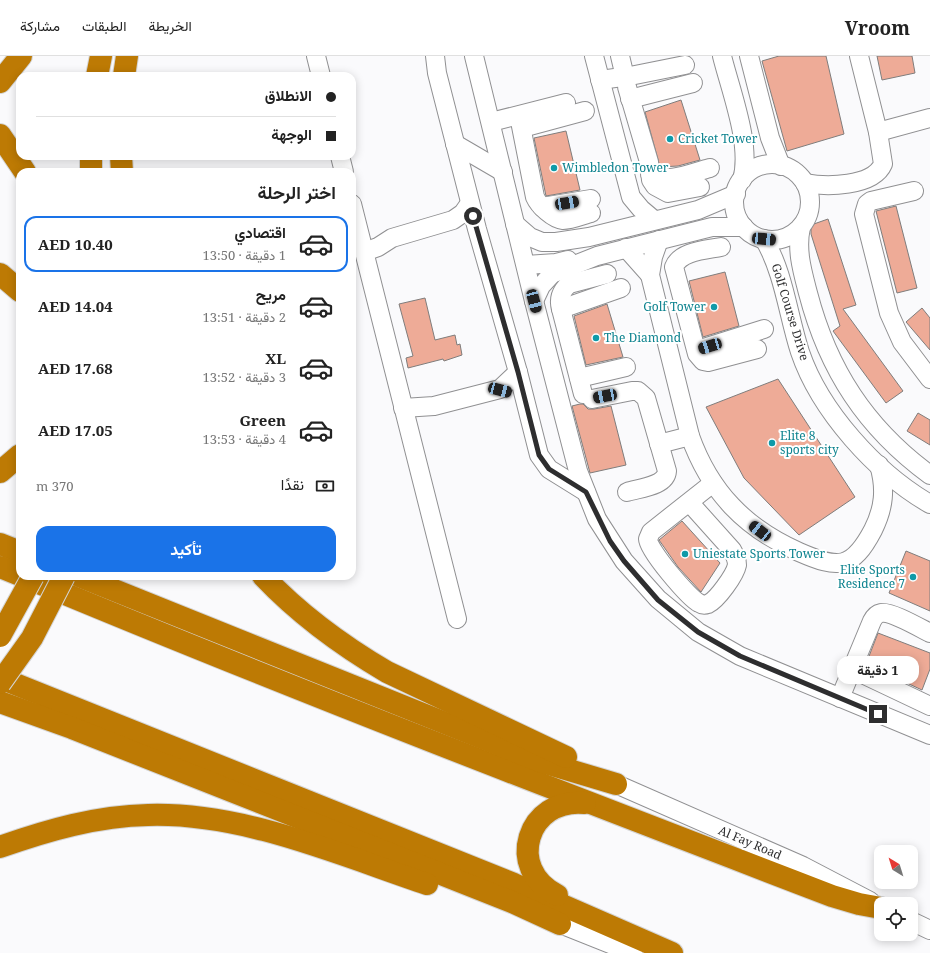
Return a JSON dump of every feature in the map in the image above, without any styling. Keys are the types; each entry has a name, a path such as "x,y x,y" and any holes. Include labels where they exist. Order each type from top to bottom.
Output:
{"highway":[{"path":"0,82 21,56"},
{"path":"98,72 101,56"},
{"path":"125,72 127,56"},
{"path":"0,135 16,159"},
{"path":"0,274 16,288"},
{"path":"0,472 16,458"},
{"path":"0,544 16,550"},
{"path":"0,567 16,574"},
{"path":"0,636 31,580 592,804 832,896 859,904 874,906"},
{"path":"0,683 32,638 62,580"},
{"path":"89,580 542,762 616,784"},
{"path":"267,580 301,613 342,645 364,659 387,672 536,742 616,784"},
{"path":"0,678 75,719 512,902 560,924"},
{"path":"0,702 75,719 507,881 672,953"},
{"path":"592,804 567,803 559,805 545,814 530,834 528,842 528,858 533,874 543,887 576,904 601,922"},
{"path":"0,847 40,833 82,822 147,815 204,817 267,831 496,907 560,924"}],"street":[{"path":"316,56 320,72"},
{"path":"435,56 470,203 542,460 549,469 586,492"},
{"path":"474,56 534,301 560,400 586,492 610,541 624,561 658,600 678,618 703,636 740,656 930,735"},
{"path":"594,56 631,197 641,210 654,220"},
{"path":"515,224 530,237 542,242 556,242 589,237 698,210 739,187 750,173 759,167 770,165 781,166 794,171 805,183 810,198 810,208 807,218 801,227 784,238 764,239 757,237 744,227 736,212 739,187 746,159 744,142 722,56"},
{"path":"749,56 770,138 781,166"},
{"path":"805,183 821,186 837,185 870,178 880,170 883,158 859,56"},
{"path":"601,86 625,77 684,69"},
{"path":"625,77 649,162 653,184 668,193 700,187"},
{"path":"520,122 566,103"},
{"path":"491,122 520,122 585,111"},
{"path":"878,132 930,118"},
{"path":"520,122 535,197 542,207 591,206"},
{"path":"455,144 503,172"},
{"path":"650,174 667,179 710,168"},
{"path":"810,208 822,195 837,185"},
{"path":"914,191 871,201 867,204 864,214 889,313 902,342 930,379"},
{"path":"620,229 628,214 631,197"},
{"path":"362,246 376,238 392,238 454,220 463,213 470,203"},
{"path":"454,220 466,223 477,229"},
{"path":"356,221 457,619"},
{"path":"534,301 541,286 552,274 597,256 712,227 744,227"},
{"name":"Golf Course Drive","path":"801,227 798,249 800,260 812,308 833,363 845,385 874,425 891,444 930,475"},
{"path":"526,264 544,253 578,243 589,237"},
{"name":"Golf Course Drive","path":"764,239 775,259 801,353 812,378 842,425 879,465 912,493 930,504"},
{"path":"660,240 653,257 650,275 690,436 702,465 713,483 732,507 760,531 775,541 827,563 841,563 853,558 868,539 880,515 884,490 879,465"},
{"path":"626,248 650,275"},
{"path":"724,251 684,256 678,260 674,271 697,352 703,361 708,362 757,349"},
{"path":"526,264 556,263 584,256 597,256"},
{"path":"585,390 561,308 560,298 565,288 569,284 607,274"},
{"path":"561,308 621,288"},
{"path":"672,361 764,329"},
{"path":"500,390 518,372"},
{"path":"560,400 631,374"},
{"path":"404,414 500,390 510,392 526,401"},
{"path":"585,390 632,390 642,394 646,398 667,471 666,478 660,482 627,492"},
{"path":"659,444 690,436"},
{"path":"689,502 732,550 737,563 734,573 713,602 704,605 694,598 668,572 648,542 651,532 713,483"},
{"path":"880,515 895,502 912,493"},
{"path":"678,618 694,598"},
{"path":"840,698 872,620 877,614 881,612 890,614 930,633"},
{"path":"852,669 928,700"},
{"name":"Al Fay Road","path":"616,784 803,866 874,903"},
{"path":"560,924 633,953"},
{"path":"918,924 930,930"}],"building":[{"path":"779,56 826,56 844,134 787,151 762,61"},
{"path":"877,56 912,56 915,73 882,80"},
{"name":"Cricket Tower","path":"681,100 700,160 678,166 660,167 645,112"},
{"name":"Wimbledon Tower","path":"566,131 580,190 546,196 534,138"},
{"path":"896,206 917,288 897,293 876,211"},
{"path":"828,219 856,305 843,309 903,391 886,403 833,331 840,326 811,234 811,225"},
{"name":"Golf Tower","path":"725,272 739,326 703,337 689,281"},
{"path":"425,298 435,340 455,335 457,345 460,344 462,355 444,361 443,359 408,368 406,358 413,356 399,304"},
{"name":"The Diamond","path":"607,304 623,357 586,365 574,316"},
{"path":"922,308 930,318 930,350 906,322"},
{"name":"Elite 8 sports city","path":"778,379 855,497 799,535 744,478 706,407"},
{"path":"583,404 588,409 611,406 626,465 590,473 572,406"},
{"path":"918,413 930,420 930,445 907,431"},
{"name":"Uniestate Sports Tower","path":"682,521 720,563 701,592 678,567 659,540"},
{"name":"Elite Sports Residence 7","path":"906,551 930,561 930,611 889,593"},
{"path":"878,633 930,653 930,669 922,690 866,664"}],"place":[{"name":"Cricket Tower","path":"670,139"},
{"name":"Wimbledon Tower","path":"554,168"},
{"name":"Golf Tower","path":"714,307"},
{"name":"The Diamond","path":"596,338"},
{"name":"Elite 8 sports city","path":"772,443"},
{"name":"Uniestate Sports Tower","path":"685,554"},
{"name":"Elite Sports Residence 7","path":"913,577"}],"route":[{"path":"473,216 518,372 539,455 545,465 561,478 586,492 597,519 624,561 639,580 678,618 718,645 740,656 878,714"}]}
